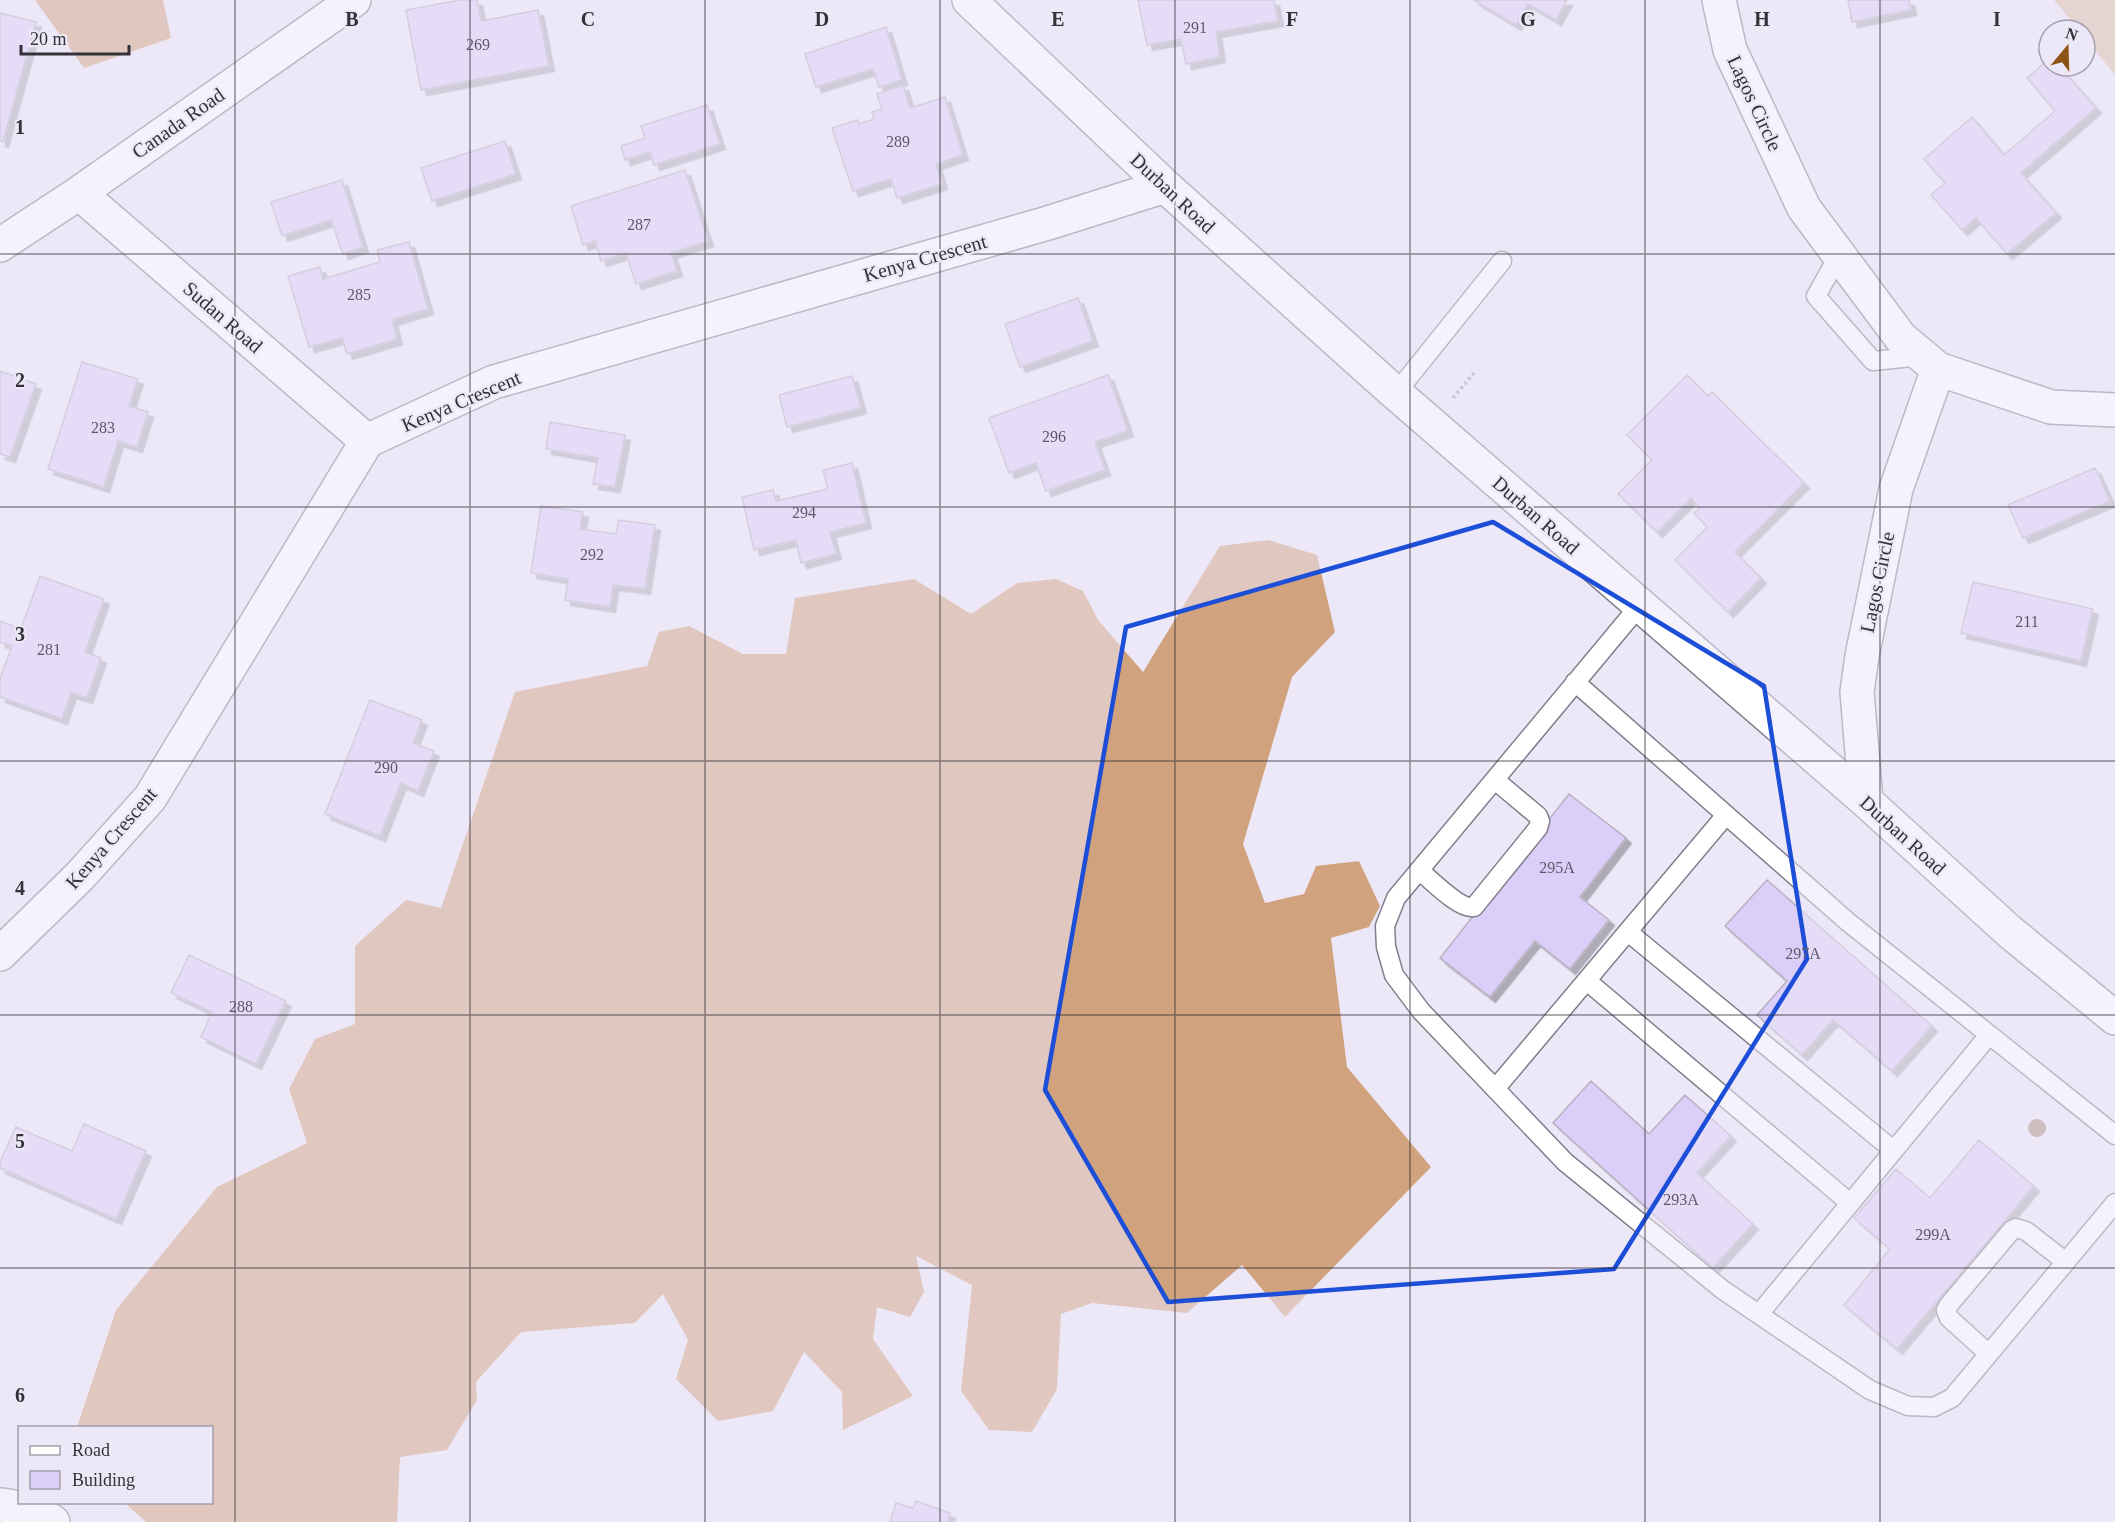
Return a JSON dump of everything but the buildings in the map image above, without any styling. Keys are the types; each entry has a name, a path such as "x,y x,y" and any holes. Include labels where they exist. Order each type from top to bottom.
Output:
{"street":[{"name":"Canada Road","path":"0,245 79,193 354,0"},
{"name":"Durban Road","path":"969,0 1164,186 1396,393 1866,801 2010,932 2115,1018"},
{"name":"Lagos Circle","path":"1719,0 1730,50 1804,208 1901,338 1930,362 2051,407 2115,411"},
{"name":"Kenya Crescent","path":"0,954 80,876 150,798 367,441 494,382 1048,223 1164,186"},
{"name":"Sudan Road","path":"79,193 367,441"},
{"name":"Lagos Circle","path":"1866,801 1857,692 1862,656 1896,489 1930,362"},
{"path":"12,1507 45,1516 53,1522"}],"lane":[{"path":"1839,255 1816,297 1873,361 1930,362"},
{"path":"1396,393 1502,261"},
{"path":"1640,605 1396,898 1385,926 1386,947 1394,975 1421,1011 1565,1162 1724,1290 1870,1390 1908,1406 1934,1407 1952,1398 2115,1203"},
{"path":"1575,682 1848,922 2115,1135"},
{"path":"1419,870 1460,904 1468,908 1474,907 1538,828 1540,821 1538,816 1495,780"},
{"path":"1495,1089 1726,815"},
{"path":"1628,932 1893,1150"},
{"path":"1587,981 1850,1203"},
{"path":"1759,1314 1989,1035"},
{"path":"1989,1354 1949,1318 1946,1310 1948,1306 2016,1228 2026,1231 2066,1262"}],"path":[{"path":"1449,404 1474,373"}],"highlighted area":[{"path":"1493,522 1764,686 1807,959 1614,1269 1168,1302 1045,1090 1126,627"}],"shaded area":[{"path":"35,0 163,0 171,38 84,68"},
{"path":"2054,0 2115,0 2115,75 2097,53 2097,18 2069,18"},
{"path":"1268,540 1317,555 1335,632 1292,677 1243,844 1265,903 1304,894 1316,866 1359,861 1380,906 1369,927 1331,938 1347,1067 1431,1167 1285,1317 1242,1265 1187,1313 1092,1303 1061,1314 1057,1389 1032,1432 989,1430 961,1391 972,1285 916,1256 924,1292 910,1317 877,1307 873,1339 913,1396 843,1430 842,1392 804,1352 773,1411 718,1421 676,1379 688,1340 663,1294 635,1323 521,1332 476,1382 477,1400 447,1450 400,1457 397,1522 146,1522 126,1504 213,1504 213,1426 77,1426 116,1310 217,1187 307,1143 289,1089 315,1039 355,1024 355,946 406,900 441,908 515,692 647,666 659,632 689,626 743,654 786,654 795,598 914,579 971,614 1017,583 1056,579 1083,591 1098,620 1143,672 1220,546"}]}
